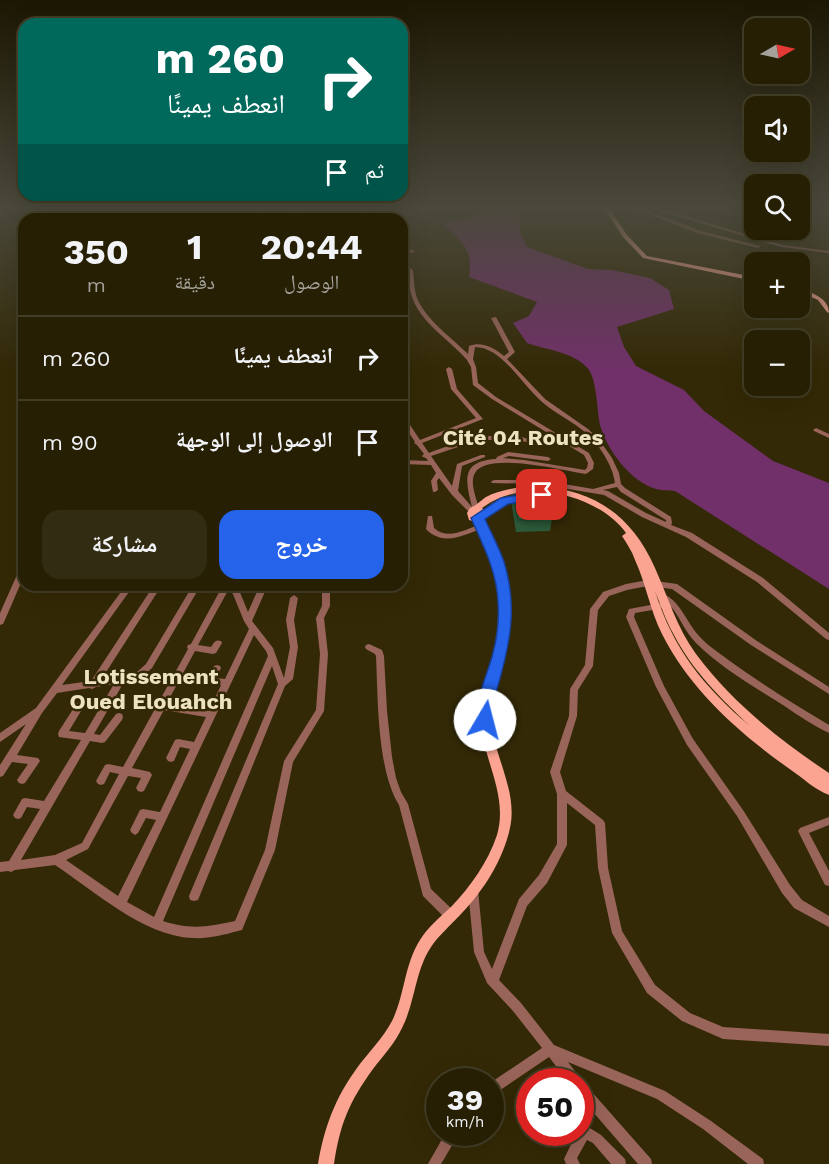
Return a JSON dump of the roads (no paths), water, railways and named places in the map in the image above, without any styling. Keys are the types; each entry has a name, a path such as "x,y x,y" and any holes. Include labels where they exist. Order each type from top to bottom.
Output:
{"main road":[{"path":"671,262 744,277"},
{"path":"810,294 820,299 829,311"},
{"path":"326,1164 335,1117 364,1069 397,1026 415,964 425,944 485,874 505,826 506,811 501,782 485,735 485,720 488,692 501,651 506,613 505,591 497,561 478,515 485,501 517,490 541,486 594,502 612,513 639,543 657,595 666,607 691,655 722,691 778,742 829,778"},
{"path":"478,515 505,501 533,495 553,496 590,506 604,514 625,534 653,583"},
{"path":"657,595 655,606 669,639 696,678 741,724 783,758 829,790"}],"street":[{"path":"408,267 411,270 411,290 423,316 470,360 475,384 588,454 591,463 590,469 586,472 494,460"},
{"path":"494,318 512,352 505,358"},
{"path":"470,360 472,346 481,345 505,358 515,373 543,400 594,436 618,476 618,484 623,490 669,519 666,525"},
{"path":"417,443 480,419 454,389 449,369"},
{"path":"408,427 425,456 445,482 478,515"},
{"path":"816,430 829,436"},
{"path":"425,456 475,440 509,438 526,440"},
{"path":"478,515 471,472 477,465 508,454 548,459"},
{"path":"454,493 459,465 483,456"},
{"path":"408,462 431,463"},
{"path":"435,490 434,481 439,474"},
{"path":"445,482 456,478"},
{"path":"494,482 606,493 644,515 689,535 753,575 829,637"},
{"path":"591,491 618,484"},
{"path":"430,518 430,529 440,537 448,537 478,515"},
{"path":"0,622 18,582"},
{"path":"493,981 523,903 543,879 562,845 562,794 555,772 573,716 574,689 589,666 594,609 606,594 626,587 653,583 674,586 754,643 829,691"},
{"path":"0,773 39,711 126,591"},
{"path":"92,686 154,591"},
{"path":"55,690 92,686 140,674 149,666 193,591"},
{"path":"0,867 56,861 85,846 223,591"},
{"path":"236,591 250,625 272,656 282,684"},
{"path":"120,903 227,683 262,591"},
{"path":"56,861 156,924 191,934 238,926 270,850 289,761 320,711 324,654 320,618 326,606 326,591"},
{"path":"657,595 674,604 682,621 698,640 790,706 829,729"},
{"path":"194,896 282,684 289,679 293,638 290,620 294,598"},
{"path":"666,607 655,606 632,611 630,617 660,687 690,742 740,813 786,890 798,904 829,922"},
{"path":"191,647 213,651 218,643"},
{"path":"369,646 379,652 380,656 383,718 394,792 403,804 427,892 451,916"},
{"path":"156,924 272,656"},
{"path":"217,668 211,680 227,683"},
{"path":"11,867 85,737 121,680"},
{"path":"80,706 62,734 102,739 119,717"},
{"path":"162,706 212,715"},
{"path":"0,738 39,711"},
{"path":"171,758 178,743 197,747"},
{"path":"9,758 34,761 22,780"},
{"path":"101,781 108,768 147,775 141,788"},
{"path":"562,794 600,823 603,868 617,933 651,989 686,1017 723,1033 829,1040"},
{"path":"18,815 25,802 46,806"},
{"path":"135,830 143,813 162,818"},
{"path":"829,821 803,831 829,881"},
{"path":"473,890 479,952 493,981 565,1068"},
{"path":"504,1080 550,1049"},
{"path":"550,1049 661,1095 758,1164"},
{"path":"594,1103 646,1164"},
{"path":"574,1164 570,1159 585,1131 597,1139 620,1164"},
{"path":"434,1164 445,1146"}],"district":[{"name":"Cité 04 Routes","path":"523,437"},
{"name":"Lotissement Oued Elouahch","path":"151,688"}]}
